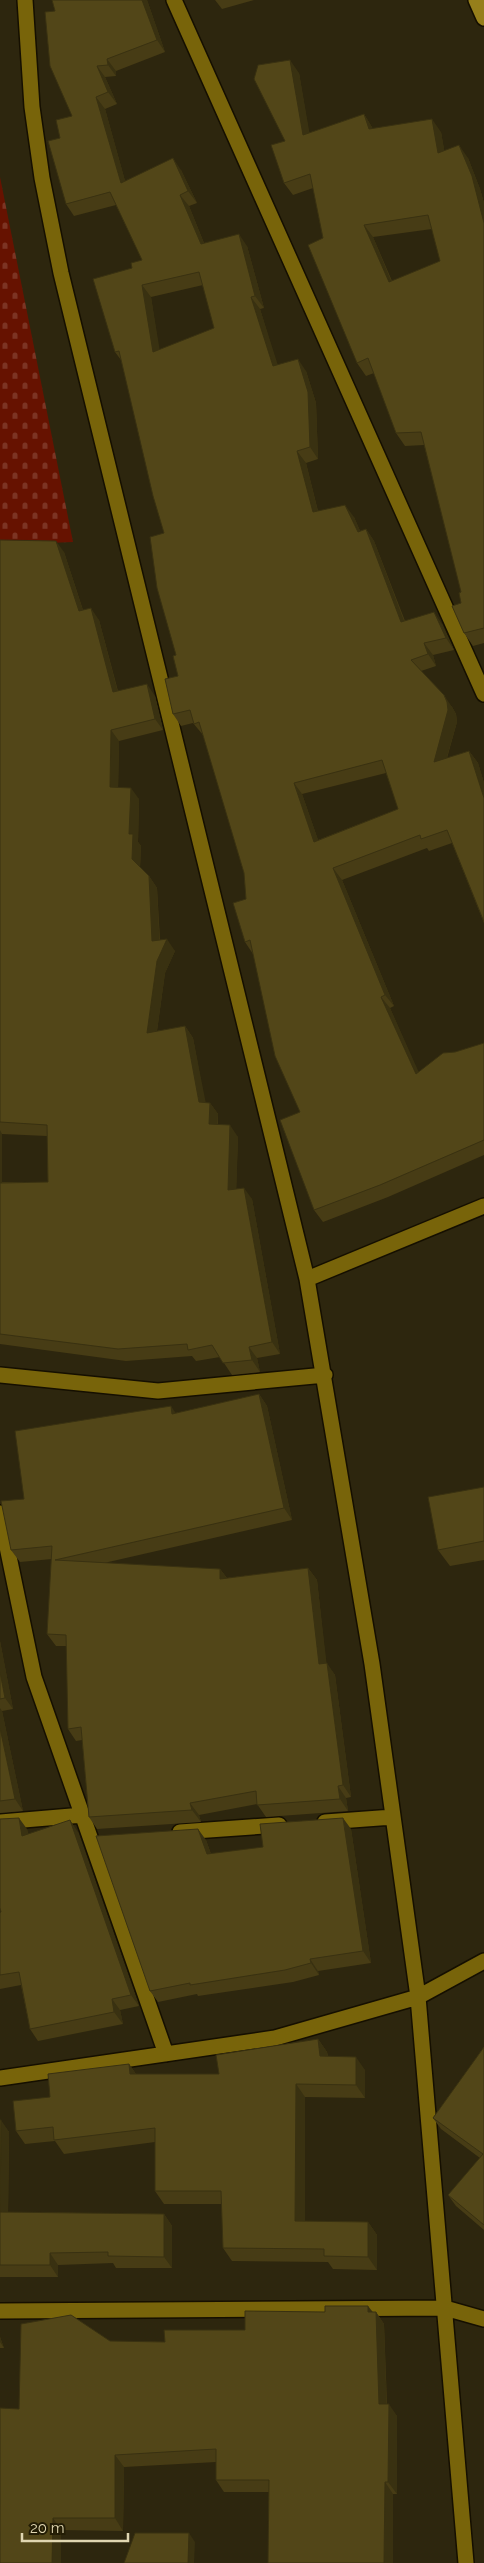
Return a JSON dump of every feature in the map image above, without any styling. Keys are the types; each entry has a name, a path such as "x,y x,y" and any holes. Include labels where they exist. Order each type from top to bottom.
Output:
{"main road":[{"path":"476,0 484,18"}],"street":[{"path":"26,0 32,107 42,178 62,273 307,1279 324,1375 372,1664 418,1997 466,2563"},
{"path":"174,0 484,694"},
{"path":"307,1279 484,1206"},
{"path":"0,1375 158,1391 324,1375"},
{"path":"0,1513 34,1677 166,2054"},
{"path":"0,1822 82,1815"},
{"path":"169,1833 393,1817"},
{"path":"91,1839 111,1838"},
{"path":"0,2078 275,2038 418,1997 484,1961"},
{"path":"0,2311 445,2308 484,2319"}],"green space":[{"path":"0,177 73,542 0,545"}],"building":[{"path":"52,0 142,0 157,40 107,59 108,65 97,66 108,92 96,97 121,183 173,158 188,191 180,195 201,244 239,234 255,296 251,297 273,366 298,359 308,392 310,447 297,451 313,512 345,505 358,532 366,529 401,622 434,612 446,638 424,643 428,654 411,660 444,695 447,702 448,710 434,762 469,751 484,798 484,922 447,830 421,839 420,835 333,868 385,995 381,997 416,1074 443,1053 455,1052 484,1043 484,1140 380,1185 314,1210 280,1120 300,1112 275,1056 250,940 245,942 233,903 246,899 244,873 199,722 194,724 190,710 173,714 165,679 178,676 173,656 176,655 157,588 150,537 164,533 153,496 119,351 115,352 93,279 132,268 131,263 142,260 110,192 66,204 48,141 60,138 56,120 72,116 50,66 45,12 55,11","holes":["199,272 214,328 153,352 142,285","382,760 398,809 314,842 294,783"]},
{"path":"290,60 303,135 364,114 369,129 432,119 438,153 459,145 472,176 484,223 484,628 464,633 452,606 461,603 459,593 461,592 421,432 396,433 368,358 357,363 308,245 323,238 310,174 284,183 271,145 285,141 254,79 258,65","holes":["428,215 440,261 389,282 364,225"]},
{"path":"0,540 56,541 79,611 91,608 113,692 147,684 155,719 111,730 110,787 131,788 129,834 133,834 132,859 149,876 152,941 167,939 157,961 147,1033 185,1026 199,1102 210,1103 209,1124 230,1125 228,1190 244,1188 272,1342 249,1347 252,1360 223,1363 212,1345 188,1350 187,1344 118,1349 0,1334 0,1183 48,1182 47,1125 0,1122"},
{"path":"259,1394 284,1508 55,1560 220,1569 220,1579 308,1568 319,1664 327,1663 343,1785 338,1786 340,1799 257,1805 256,1791 190,1803 192,1810 89,1817 81,1727 68,1729 66,1635 47,1634 52,1546 11,1550 1,1501 24,1499 15,1431 171,1406 172,1414"},
{"path":"484,1487 484,1541 438,1550 428,1497"},
{"path":"0,1672 5,1698 0,1699"},
{"path":"0,1728 15,1799 0,1801"},
{"path":"19,1818 22,1836 70,1820 131,1995 112,1999 114,2012 30,2029 19,1972 0,1975 0,1819"},
{"path":"343,1818 363,1951 310,1959 311,1963 285,1970 190,1985 190,1983 150,1991 96,1836 198,1829 207,1854 263,1847 260,1824"},
{"path":"318,2039 320,2056 356,2057 356,2085 296,2084 295,2221 368,2222 368,2257 324,2256 324,2249 223,2248 221,2191 155,2191 155,2128 54,2140 53,2127 16,2131 13,2101 50,2097 48,2074 129,2064 130,2074 219,2074 216,2055"},
{"path":"484,2047 484,2225 448,2195 483,2154 433,2118"},
{"path":"0,2120 1,2120 0,2212"},
{"path":"0,2212 164,2214 164,2257 108,2256 108,2252 50,2253 50,2265 0,2265"},
{"path":"325,2306 368,2306 368,2312 376,2312 379,2404 389,2404 388,2482 385,2482 384,2563 268,2563 269,2480 216,2480 216,2449 115,2455 115,2518 53,2518 52,2563 0,2563 0,2408 19,2409 21,2324 71,2315 110,2341 165,2342 164,2330 245,2330 245,2311 325,2312"},
{"path":"135,2533 189,2533 188,2563 124,2563"}]}
